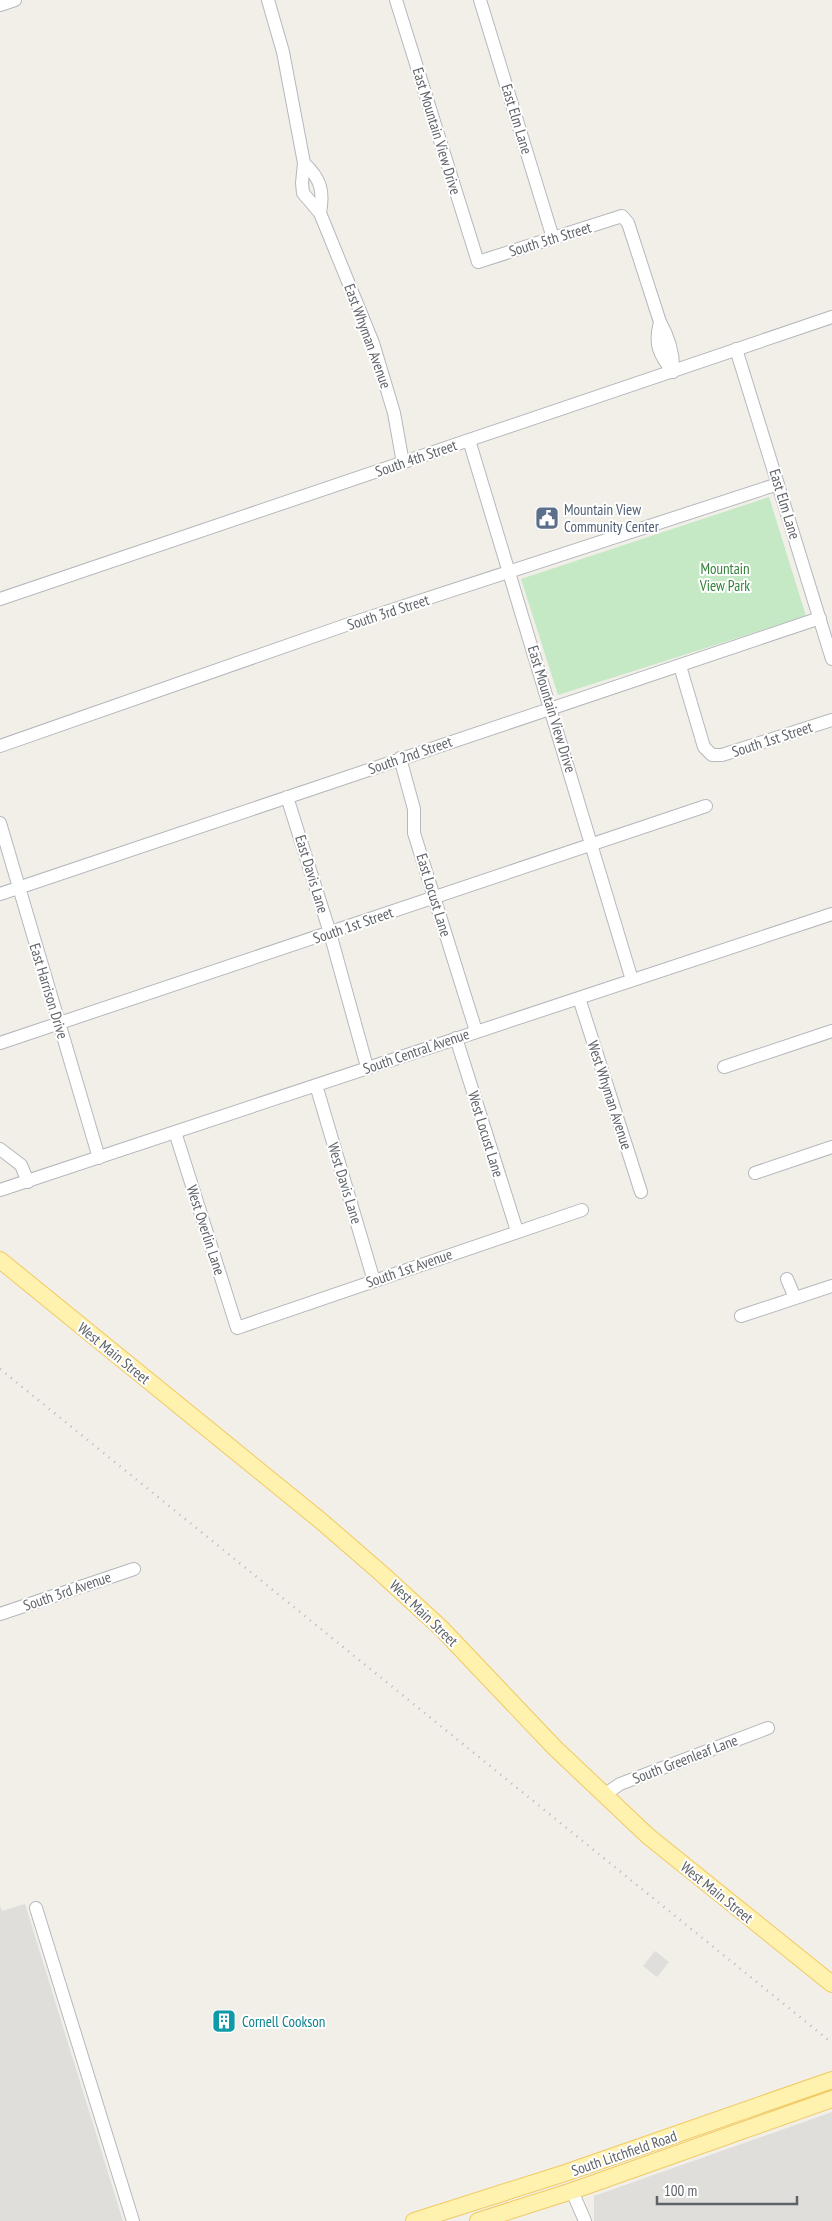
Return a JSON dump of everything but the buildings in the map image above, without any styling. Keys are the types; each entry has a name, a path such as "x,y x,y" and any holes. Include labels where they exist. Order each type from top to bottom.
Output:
{"main road":[{"name":"West Main Street","path":"0,1260 321,1521 381,1573 441,1628 555,1748 604,1795 700,1879 832,1984"},
{"name":"South Litchfield Road","path":"414,2221 565,2173 830,2080"},
{"name":"South Litchfield Road","path":"478,2221 572,2191 832,2099"},
{"path":"565,2173 572,2191"}],"street":[{"path":"0,5 15,0"},
{"name":"East Whyman Avenue","path":"268,0 283,52 304,163 303,193 320,214 373,343 394,413 403,463"},
{"name":"East Mountain View Drive","path":"396,0 478,262"},
{"name":"East Elm Lane","path":"480,0 552,238"},
{"name":"East Whyman Avenue","path":"304,163 320,182 323,200 320,214"},
{"name":"South 5th Street","path":"478,262 622,216 628,223 660,322 667,334 674,358 673,372"},
{"name":"South 4th Street","path":"0,598 832,317"},
{"name":"East Elm Lane","path":"736,349 832,659"},
{"name":"East Mountain View Drive","path":"469,440 632,980"},
{"name":"South 3rd Street","path":"0,746 346,626 778,484"},
{"name":"South 2nd Street","path":"0,894 820,618"},
{"name":"South 1st Street","path":"680,666 704,747 712,755 722,755 832,720"},
{"name":"East Locust Lane","path":"400,758 414,809 414,833 476,1031"},
{"name":"East Davis Lane","path":"287,797 330,933 368,1067"},
{"name":"South 1st Street","path":"0,1043 706,806"},
{"name":"East Harrison Drive","path":"0,823 99,1158"},
{"name":"South Central Avenue","path":"0,1190 832,914"},
{"name":"West Whyman Avenue","path":"579,998 640,1192"},
{"path":"724,1067 832,1031"},
{"name":"West Locust Lane","path":"456,1038 517,1231"},
{"name":"West Davis Lane","path":"316,1085 374,1281"},
{"name":"West Overlin Lane","path":"175,1132 237,1328"},
{"path":"755,1173 832,1147"},
{"path":"0,1148 21,1165 28,1182"},
{"name":"South 1st Avenue","path":"237,1328 582,1210"},
{"path":"787,1279 795,1298"},
{"path":"741,1316 832,1286"},
{"name":"South 3rd Avenue","path":"0,1614 134,1569"},
{"name":"South Greenleaf Lane","path":"604,1795 620,1784 768,1728"},
{"path":"36,1908 133,2221"},
{"path":"572,2191 585,2221"}],"shaded area":[{"path":"25,1904 123,2221 0,2221 0,1905 2,1911"},
{"path":"655,1951 669,1962 657,1977 643,1966"},
{"path":"832,2112 832,2221 594,2221 594,2196"}],"green space":[{"name":"Mountain View Park","path":"769,497 806,616 558,695 521,579"}],"railway":[{"path":"0,1369 832,2043"}],"place":[{"name":"Mountain View Community Center","path":"547,518"},
{"name":"Cornell Cookson","path":"224,2021"}]}
